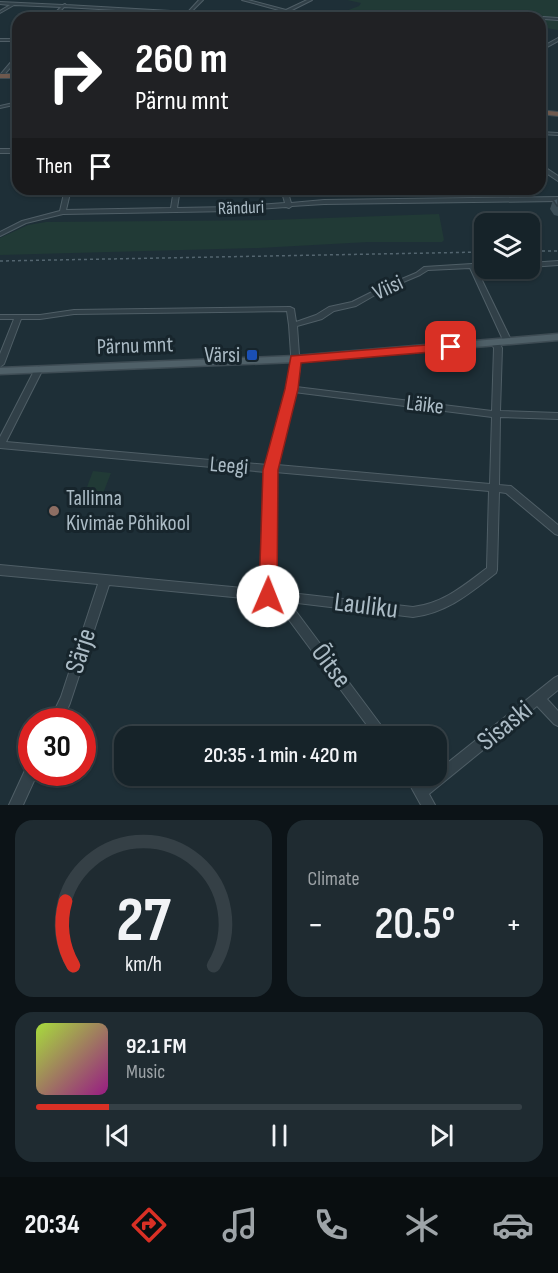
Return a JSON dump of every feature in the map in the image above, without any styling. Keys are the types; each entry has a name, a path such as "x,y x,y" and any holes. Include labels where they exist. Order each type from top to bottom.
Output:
{"main road":[{"name":"Pärnu mnt","path":"0,371 295,359 558,337"}],"street":[{"path":"0,12 20,0"},
{"path":"190,12 201,0"},
{"path":"244,0 291,12"},
{"path":"281,12 310,0"},
{"path":"0,3 170,12"},
{"path":"58,12 65,5"},
{"path":"547,45 558,39"},
{"path":"547,45 558,49"},
{"path":"1,75 12,63"},
{"path":"63,212 67,195"},
{"path":"174,210 176,195"},
{"path":"286,195 289,206"},
{"name":"Ränduri","path":"0,234 24,222 63,212 289,206 324,202 558,199"},
{"path":"540,264 558,263"},
{"path":"471,266 508,342"},
{"name":"Viisi","path":"293,325 320,317 332,309 354,304 426,268 471,266"},
{"path":"0,317 40,317 74,312 290,309 295,359 292,389 271,470 273,596"},
{"path":"0,364 18,317"},
{"name":"Lauliku","path":"0,570 413,612 429,611 443,606 492,570 498,348 495,343"},
{"path":"0,445 39,369"},
{"name":"Läike","path":"292,389 496,414 558,416"},
{"name":"Leegi","path":"0,445 271,470 494,487"},
{"path":"494,487 508,489 558,531"},
{"name":"Särje","path":"62,708 105,580"},
{"name":"Õitse","path":"273,596 374,726"},
{"name":"Sisaski","path":"422,792 558,682"},
{"path":"539,699 558,720"},
{"path":"16,805 25,786"},
{"path":"418,786 428,805"}],"green space":[{"path":"347,0 558,0 558,30 546,28 546,12 343,12 361,3"},
{"path":"439,214 444,240 442,242 368,242 259,248 0,255 0,238 28,225 46,222 271,220"},
{"path":"93,471 111,473 102,496 84,495"}],"building":[{"path":"558,198 558,206 557,206 553,200"}],"railway":[{"path":"540,251 558,251"},
{"path":"0,261 474,252"}],"place":[{"name":"Värsi","path":"252,355"},
{"name":"Tallinna Kivimäe Põhikool","path":"54,511"}],"route":[{"path":"268,596 271,470 292,389 296,369 295,359 451,347"}]}
